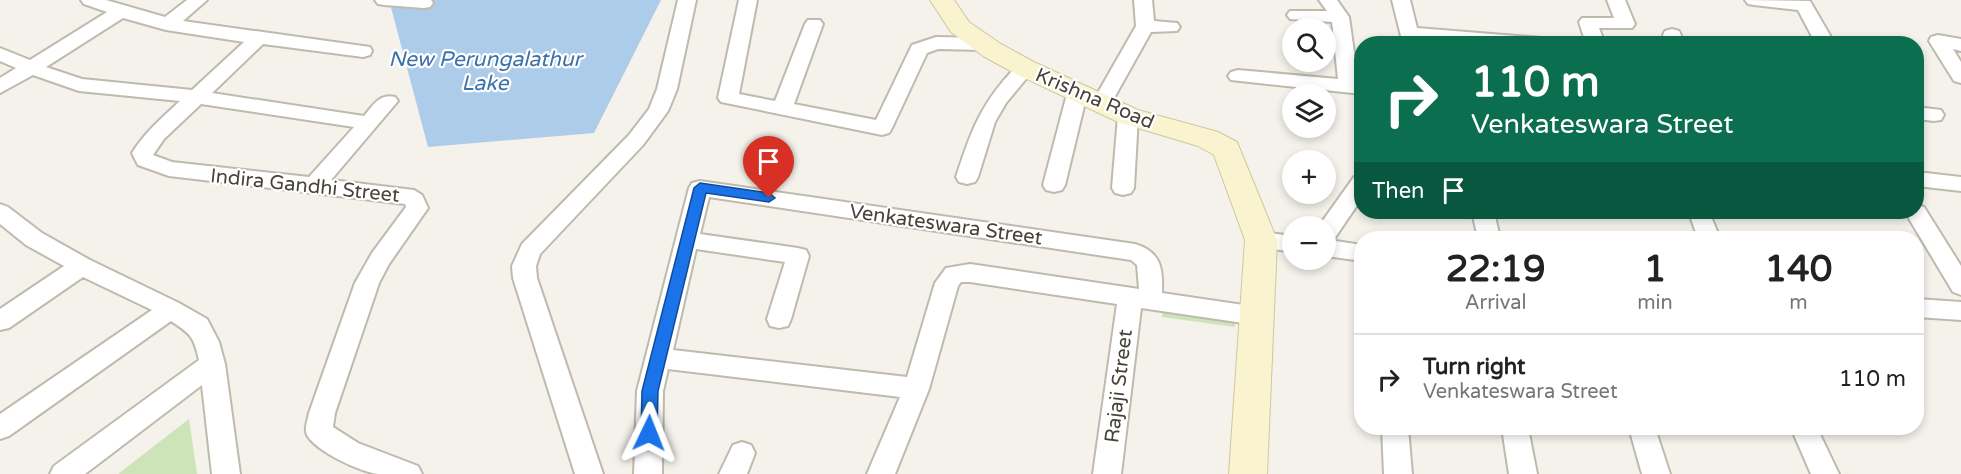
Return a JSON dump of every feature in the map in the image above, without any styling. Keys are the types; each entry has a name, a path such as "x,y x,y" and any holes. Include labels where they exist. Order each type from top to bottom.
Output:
{"street":[{"path":"90,0 120,12 166,25 363,51"},
{"path":"166,25 198,0"},
{"path":"384,0 424,3"},
{"path":"589,474 525,278 526,258 540,238 636,140 658,111 667,89 687,0"},
{"path":"748,0 727,95 729,99 782,110 882,128 919,49 936,43 983,44"},
{"name":"Krishna Road","path":"942,0 960,27 983,44 1024,68 1103,104 1208,139 1227,149 1262,240 1248,474"},
{"path":"1054,185 1103,104 1145,27 1143,0"},
{"path":"1328,0 1340,17 1354,82"},
{"path":"1401,0 1410,36"},
{"path":"1593,36 1588,22 1626,24 1616,0"},
{"path":"1754,0 1804,4 1822,36"},
{"path":"0,87 120,12"},
{"path":"1296,15 1340,17"},
{"path":"782,110 814,24"},
{"path":"1145,27 1172,27"},
{"path":"198,97 259,38"},
{"path":"1961,45 1938,41 1961,77"},
{"path":"0,54 79,85 198,97 370,123"},
{"path":"967,177 985,122 998,100 1024,68"},
{"path":"1238,76 1354,87"},
{"name":"Indira Gandhi Street","path":"198,97 141,153 145,160 169,169 404,195 416,202 417,208 380,259 367,283 322,413 319,432 338,445 408,474"},
{"path":"314,185 388,101"},
{"path":"1103,104 1123,188"},
{"path":"1924,180 1961,184"},
{"name":"Venkateswara Street","path":"687,240 700,188 1135,252 1142,254 1150,264 1140,299"},
{"path":"1336,218 1354,193"},
{"path":"0,212 34,239 82,266 171,309 198,326 207,342 212,364 226,474"},
{"path":"1920,219 1961,286"},
{"path":"648,474 650,391 687,240 798,256 779,319"},
{"path":"1262,240 1282,243"},
{"path":"1336,249 1354,252"},
{"path":"0,321 82,266"},
{"path":"881,474 916,389 947,283 954,274 970,273 1257,316"},
{"name":"Rajaji Street","path":"1107,474 1140,299"},
{"path":"1924,308 1961,311"},
{"path":"0,428 171,309"},
{"path":"658,357 916,389"},
{"path":"64,474 212,364"},
{"path":"1395,435 1398,474"},
{"path":"1516,435 1523,474"},
{"path":"1644,435 1656,474"},
{"path":"1807,435 1825,474"}],"green space":[{"path":"1164,304 1235,314 1235,327 1162,317"},
{"path":"189,419 197,474 118,474"}],"water":[{"name":"New Perungalathur Lake","path":"389,0 661,0 594,133 428,147"}],"route":[{"path":"649,433 650,391 700,188 769,198"}]}
